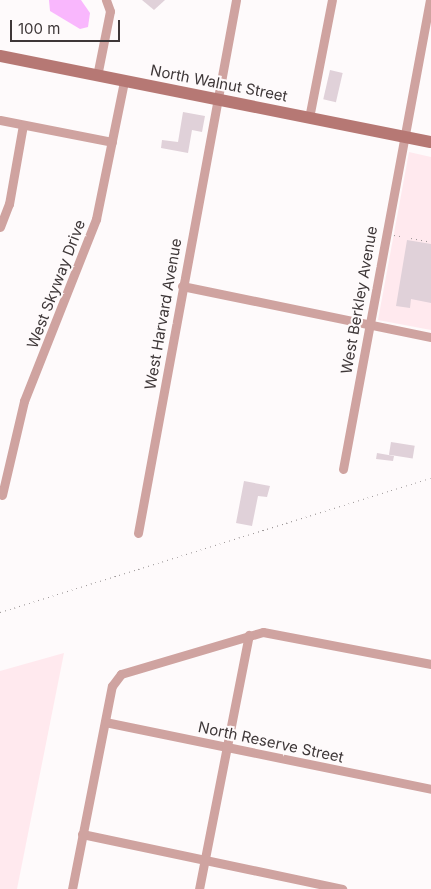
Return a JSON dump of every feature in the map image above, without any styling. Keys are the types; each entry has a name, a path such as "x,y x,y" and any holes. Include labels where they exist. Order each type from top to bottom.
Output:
{"main road":[{"name":"North Walnut Street","path":"0,56 431,142"}],"street":[{"path":"106,0 110,11"},
{"path":"97,76 110,11 115,0"},
{"name":"West Harvard Avenue","path":"138,533 216,100 236,0"},
{"path":"309,118 332,0"},
{"name":"West Berkley Avenue","path":"343,469 402,137 430,0"},
{"name":"West Skyway Drive","path":"2,495 4,466 24,401 85,252 112,142 124,81"},
{"path":"0,120 112,142"},
{"path":"0,227 9,204 23,125"},
{"path":"182,286 431,337"},
{"path":"72,889 105,722 118,678 249,635 267,632 431,664"},
{"path":"199,889 249,635"},
{"name":"North Reserve Street","path":"105,722 431,789"},
{"path":"82,834 205,858 342,889"}],"path":[{"path":"394,235 400,236"},
{"path":"411,238 431,242"},
{"path":"0,612 431,478"}],"shaded area":[{"path":"49,0 81,0 90,13 88,27 80,29 50,11"},
{"path":"409,152 431,157 431,330 378,320"},
{"path":"64,653 17,889 0,889 0,671"}],"building":[{"path":"142,0 165,0 154,10"},
{"path":"330,70 343,73 336,102 323,99"},
{"path":"183,112 205,116 202,132 192,130 188,153 161,148 162,140 178,142"},
{"path":"407,240 431,244 431,303 411,299 410,308 396,306"},
{"path":"391,442 415,446 413,459 389,455"},
{"path":"377,453 394,456 393,461 376,459"},
{"path":"244,481 270,486 267,497 258,496 252,526 236,523"}]}
